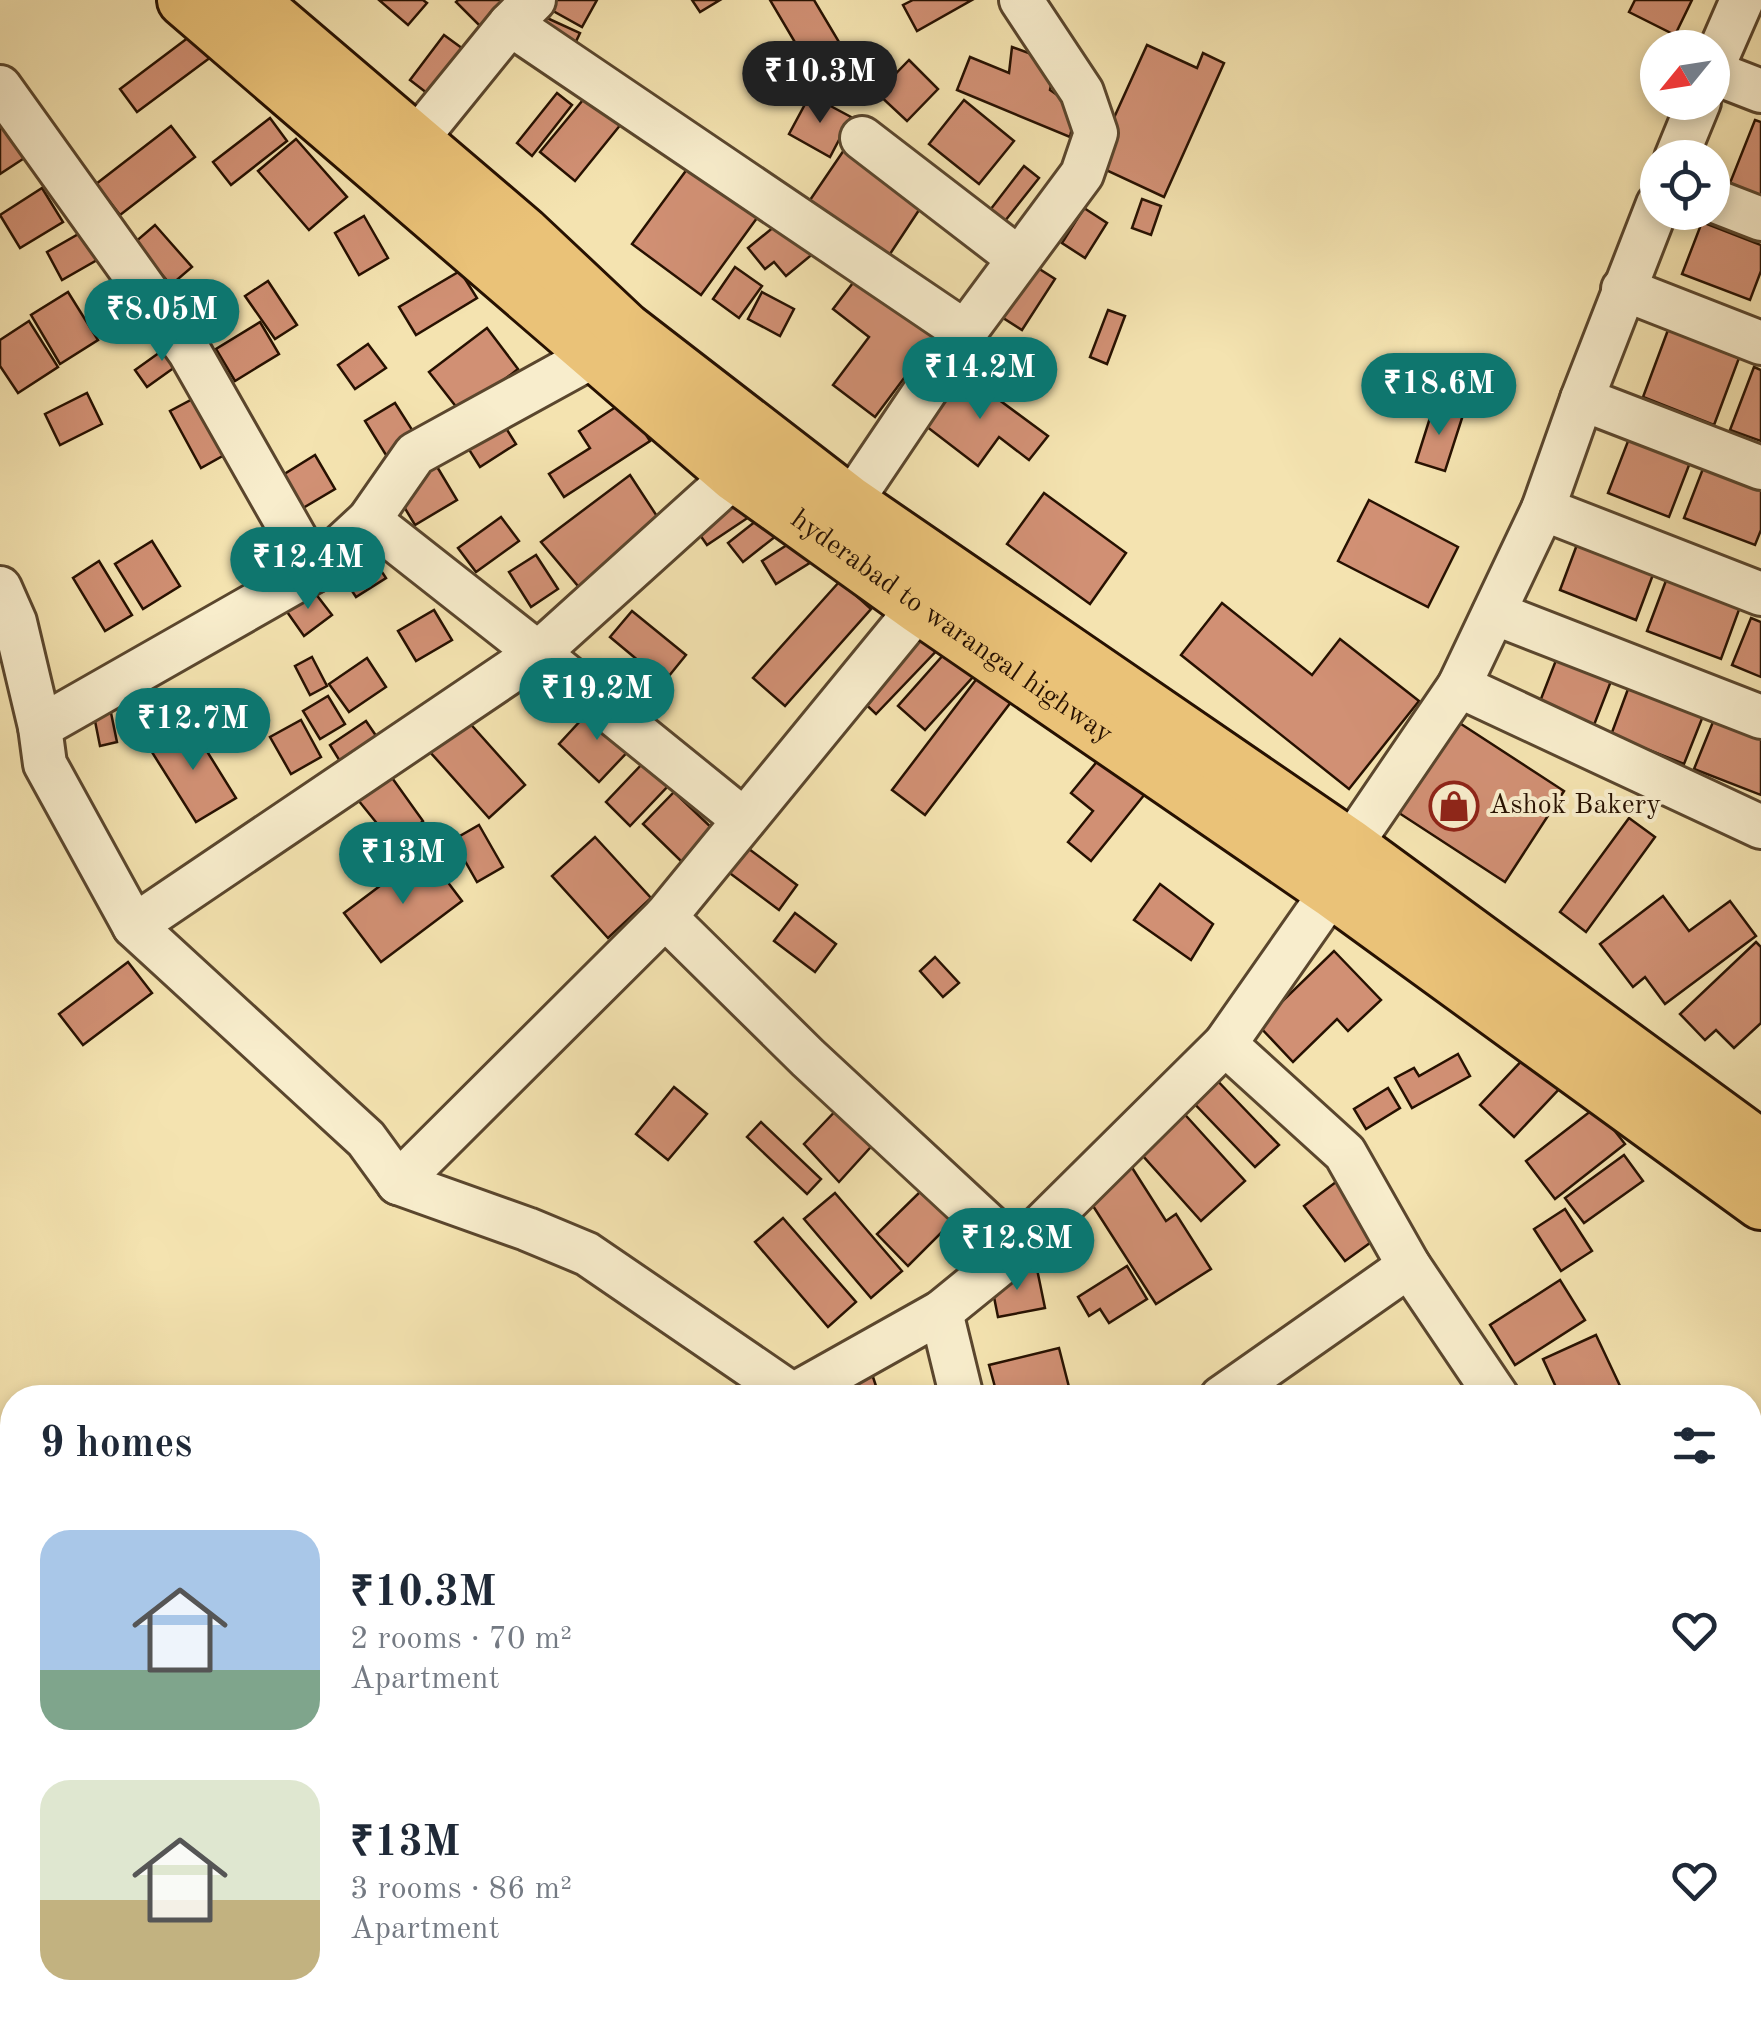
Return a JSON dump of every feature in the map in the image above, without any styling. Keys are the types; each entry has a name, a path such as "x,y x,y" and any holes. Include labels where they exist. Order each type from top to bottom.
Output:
{"main road":[{"name":"hyderabad to warangal highway","path":"184,0 735,475 919,608 1341,869 1761,1204"},
{"path":"250,0 523,233 625,329 850,503 1341,869 1761,1146"}],"street":[{"path":"850,503 965,332 1082,174 1096,132 1082,92 1020,0"},
{"path":"1729,30 1742,0"},
{"path":"415,141 522,12 965,332"},
{"path":"1730,78 1761,91"},
{"path":"0,88 189,350 314,571"},
{"path":"862,138 1018,258"},
{"path":"1730,207 1761,219"},
{"path":"813,1385 941,1312 1016,1251 1225,1044 1459,686 1543,509 1647,230"},
{"path":"1623,289 1761,343"},
{"path":"40,726 314,571 369,520 415,454 596,356"},
{"path":"1582,398 1761,468"},
{"path":"134,926 538,653 735,475"},
{"path":"1543,509 1761,594"},
{"path":"369,520 744,820"},
{"path":"0,588 15,622 45,764 134,926 366,1139 398,1183 588,1254 778,1385"},
{"path":"398,1183 664,916 919,608"},
{"path":"1494,612 1761,717"},
{"path":"1459,686 1761,827"},
{"path":"664,916 808,1058 1016,1251"},
{"path":"1225,1044 1345,1153 1409,1266 1489,1385"},
{"path":"1240,1385 1409,1266"},
{"path":"941,1312 959,1385"}],"building":[{"path":"379,0 423,0 427,3 408,25"},
{"path":"458,0 528,0 491,37"},
{"path":"550,0 597,0 582,27 546,7"},
{"path":"692,0 720,0 700,12"},
{"path":"770,0 814,0 839,42 806,61"},
{"path":"913,0 972,0 917,31 903,5"},
{"path":"1635,0 1692,0 1677,30 1665,30 1629,12"},
{"path":"547,18 580,33 570,54 537,38"},
{"path":"193,34 211,57 137,112 120,89"},
{"path":"444,35 470,54 436,100 410,80"},
{"path":"1147,45 1197,68 1203,53 1224,63 1164,197 1093,164"},
{"path":"1012,47 1056,63 1050,90 1076,108 1070,137 957,90 970,57 1009,73"},
{"path":"909,60 938,89 907,121 877,93"},
{"path":"592,89 626,118 575,181 540,152"},
{"path":"557,93 572,105 532,156 517,143"},
{"path":"810,95 851,117 830,157 789,134"},
{"path":"964,100 1014,141 979,184 929,144"},
{"path":"270,118 287,141 231,185 213,162"},
{"path":"1755,120 1761,122 1761,196 1730,183"},
{"path":"3,123 26,157 0,174 0,125"},
{"path":"171,126 195,157 120,215 96,184"},
{"path":"296,139 347,197 309,230 258,171"},
{"path":"844,150 923,204 886,260 806,206"},
{"path":"696,157 765,207 701,295 632,244"},
{"path":"1024,166 1039,178 1001,226 987,214"},
{"path":"42,188 63,222 20,248 0,215"},
{"path":"1142,199 1161,206 1151,235 1132,228"},
{"path":"1084,208 1107,223 1085,258 1062,243"},
{"path":"364,216 388,258 359,275 335,233"},
{"path":"786,217 815,252 786,276 774,262 765,269 748,248"},
{"path":"155,225 192,267 171,285 134,243"},
{"path":"1699,230 1723,230 1761,245 1761,271 1750,300 1682,274"},
{"path":"82,232 97,260 62,280 47,252"},
{"path":"1030,263 1055,279 1022,330 997,314"},
{"path":"735,267 762,286 739,318 713,299"},
{"path":"460,271 477,298 416,335 399,307"},
{"path":"859,275 937,334 875,417 833,385 869,337 833,309"},
{"path":"268,281 297,325 275,339 245,296"},
{"path":"68,292 98,340 60,364 31,315"},
{"path":"762,292 794,309 780,336 748,319"},
{"path":"1108,310 1125,316 1107,364 1090,357"},
{"path":"29,321 58,367 18,393 0,366 0,340"},
{"path":"260,322 279,354 235,381 216,349"},
{"path":"487,328 518,369 461,413 429,372"},
{"path":"1668,330 1739,358 1714,425 1643,397"},
{"path":"177,340 189,357 147,387 135,370"},
{"path":"368,344 386,368 355,389 338,365"},
{"path":"1754,367 1761,370 1761,441 1730,430"},
{"path":"960,371 1048,436 1029,460 999,437 978,466 922,423"},
{"path":"87,393 102,424 60,445 45,414"},
{"path":"204,393 235,449 201,468 170,411"},
{"path":"625,401 650,441 564,497 549,474 590,448 579,431"},
{"path":"395,403 416,436 386,455 365,421"},
{"path":"1434,405 1463,415 1445,471 1416,462"},
{"path":"504,425 516,444 480,467 468,448"},
{"path":"1630,436 1691,460 1669,517 1608,493"},
{"path":"315,455 335,489 298,511 278,478"},
{"path":"436,465 457,500 415,525 394,490"},
{"path":"1704,466 1761,488 1761,530 1755,545 1684,518"},
{"path":"630,475 666,530 583,592 541,542"},
{"path":"739,489 755,513 707,545 691,522"},
{"path":"1044,493 1126,553 1090,604 1007,544"},
{"path":"1369,500 1458,547 1428,607 1338,561"},
{"path":"501,517 519,541 476,572 458,548"},
{"path":"761,517 776,536 743,562 728,543"},
{"path":"801,536 816,559 776,584 762,561"},
{"path":"152,541 180,586 143,609 115,564"},
{"path":"1578,542 1654,572 1636,620 1560,590"},
{"path":"367,549 386,578 356,597 337,568"},
{"path":"536,555 558,589 531,607 509,572"},
{"path":"99,561 132,615 105,631 73,578"},
{"path":"1667,578 1740,607 1721,659 1647,631"},
{"path":"840,581 871,609 785,706 753,678"},
{"path":"312,589 332,615 304,636 285,609"},
{"path":"1222,603 1312,675 1340,639 1419,701 1349,789 1181,655"},
{"path":"434,610 452,640 416,661 398,631"},
{"path":"632,611 686,655 664,682 610,637"},
{"path":"1751,618 1761,622 1761,677 1732,665"},
{"path":"923,627 942,645 876,714 858,697"},
{"path":"953,644 981,668 925,730 898,706"},
{"path":"1558,655 1613,676 1594,725 1539,704"},
{"path":"312,657 327,686 310,695 295,666"},
{"path":"367,658 386,687 349,712 329,684"},
{"path":"991,660 1024,685 925,815 892,790"},
{"path":"1631,681 1705,711 1684,764 1611,735"},
{"path":"138,683 156,714 137,726 119,695"},
{"path":"328,696 345,724 320,739 303,711"},
{"path":"595,705 636,743 599,782 559,744"},
{"path":"110,708 117,742 100,746 93,711"},
{"path":"1717,712 1761,729 1761,795 1694,769"},
{"path":"466,719 525,785 489,818 430,752"},
{"path":"301,720 321,757 291,774 270,737"},
{"path":"366,721 383,746 346,771 330,745"},
{"path":"1458,722 1564,791 1505,882 1399,813"},
{"path":"190,724 236,798 196,822 150,749"},
{"path":"1109,747 1153,784 1091,861 1068,842 1093,811 1071,793"},
{"path":"644,762 669,785 630,826 606,802"},
{"path":"385,768 423,821 396,847 354,795"},
{"path":"674,792 715,831 683,863 643,824"},
{"path":"1629,818 1655,837 1586,932 1560,912"},
{"path":"479,825 503,867 477,882 453,840"},
{"path":"595,837 651,898 608,938 552,876"},
{"path":"737,840 797,885 779,910 719,865"},
{"path":"425,852 462,901 381,962 344,913"},
{"path":"1160,884 1213,924 1191,960 1134,920"},
{"path":"1663,896 1689,931 1730,901 1756,936 1665,1004 1645,977 1633,987 1600,944"},
{"path":"795,913 836,944 815,972 774,941"},
{"path":"1756,942 1761,947 1761,1023 1734,1048 1716,1030 1705,1040 1680,1014"},
{"path":"1334,951 1381,1000 1348,1031 1337,1019 1293,1062 1258,1025"},
{"path":"935,957 959,983 943,997 920,971"},
{"path":"128,962 152,993 83,1045 59,1014"},
{"path":"1458,1054 1470,1076 1412,1108 1395,1078 1414,1068 1419,1076"},
{"path":"1527,1055 1561,1087 1514,1137 1480,1105"},
{"path":"1211,1074 1279,1145 1255,1167 1188,1097"},
{"path":"674,1087 707,1114 668,1160 636,1134"},
{"path":"1388,1088 1400,1108 1366,1129 1354,1109"},
{"path":"843,1103 878,1139 839,1182 804,1144"},
{"path":"1596,1107 1625,1144 1555,1199 1526,1161"},
{"path":"1179,1108 1245,1181 1201,1221 1135,1147"},
{"path":"761,1122 821,1179 807,1194 747,1137"},
{"path":"1624,1155 1643,1181 1584,1223 1565,1198"},
{"path":"1131,1166 1166,1221 1176,1214 1211,1269 1156,1304 1086,1195"},
{"path":"1340,1179 1381,1235 1345,1261 1304,1206"},
{"path":"925,1187 956,1218 908,1266 877,1234"},
{"path":"835,1193 902,1271 871,1298 804,1219"},
{"path":"1565,1209 1592,1251 1561,1271 1534,1229"},
{"path":"783,1218 856,1302 828,1327 755,1242"},
{"path":"1127,1266 1147,1299 1109,1323 1100,1309 1089,1316 1078,1297"},
{"path":"1037,1269 1045,1308 998,1317 990,1277"},
{"path":"1560,1280 1585,1320 1515,1365 1490,1325"},
{"path":"1596,1335 1620,1385 1555,1385 1543,1359"},
{"path":"1059,1348 1068,1385 994,1385 989,1365"},
{"path":"868,1362 876,1385 834,1385 831,1375"}],"place":[{"name":"Ashok Bakery","path":"1454,806"}]}
